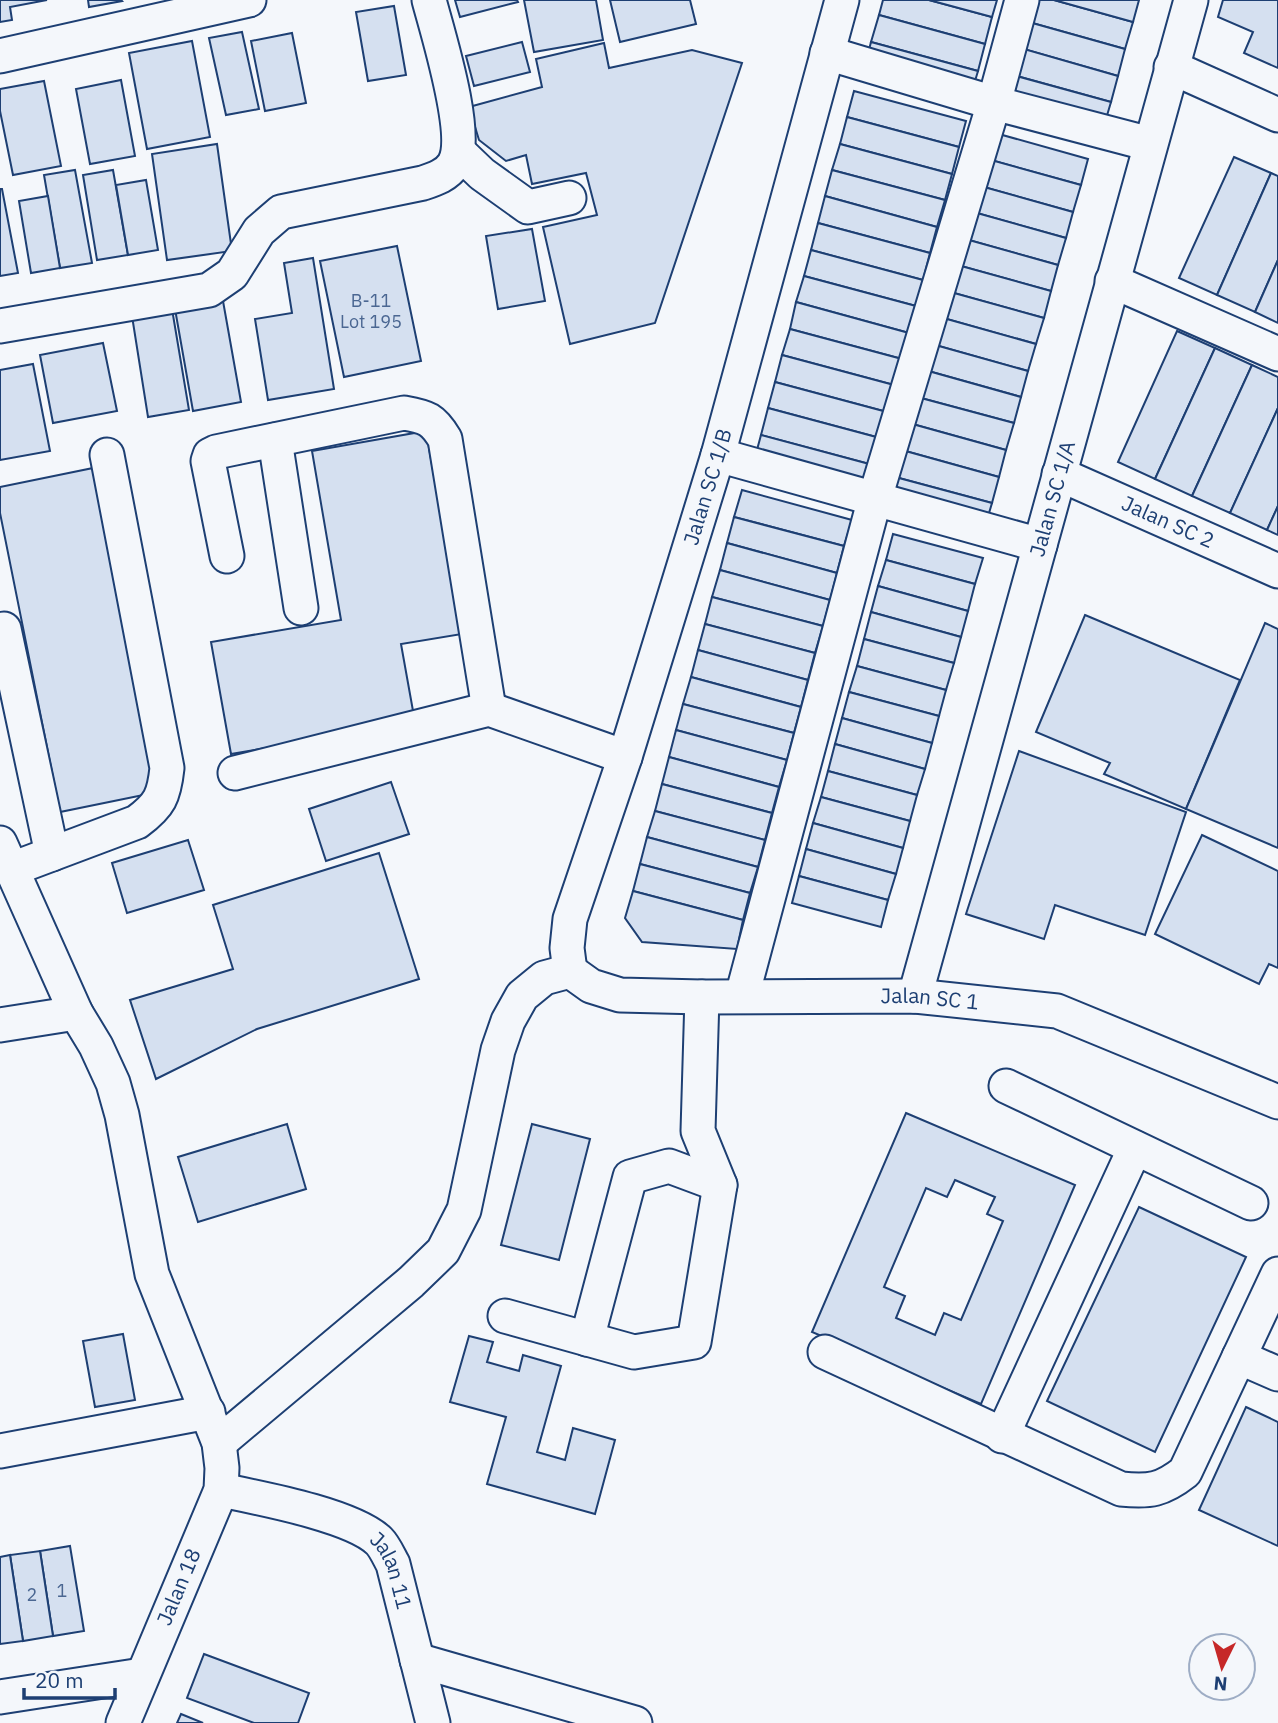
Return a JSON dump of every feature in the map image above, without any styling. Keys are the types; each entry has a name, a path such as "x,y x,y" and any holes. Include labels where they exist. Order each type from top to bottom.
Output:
{"street":[{"path":"0,56 249,0"},
{"path":"0,326 209,290 232,274 259,231 281,212 442,177 453,166 459,152 459,133 429,0"},
{"name":"Jalan SC 1/B","path":"570,971 567,948 570,919 625,757 718,454 842,0"},
{"path":"742,996 875,498 994,103 1022,0"},
{"name":"Jalan SC 1/A","path":"915,996 1191,0"},
{"path":"827,53 994,103 1150,144"},
{"path":"1171,67 1278,115"},
{"path":"459,152 482,174 528,207 569,198"},
{"path":"1112,281 1278,354"},
{"path":"227,556 208,461 210,455 404,413 421,416 436,423 445,439 489,709"},
{"path":"275,440 301,608"},
{"path":"718,454 1040,545"},
{"path":"107,456 167,768 164,793 154,810 137,822 52,854 6,856 76,1013 96,1046 113,1083 122,1115 152,1274 213,1428 222,1468 221,1490"},
{"name":"Jalan SC 2","path":"1059,474 1278,571"},
{"path":"4,629 52,854"},
{"path":"235,773 489,709 625,757"},
{"path":"0,1451 213,1428 411,1282 443,1251 464,1210 498,1050 508,1021 522,996 544,978 570,971"},
{"name":"Jalan SC 1","path":"570,971 591,986 620,995 915,996 1057,1011 1278,1102"},
{"path":"505,1316 634,1352 694,1342 720,1185 698,1130 702,997"},
{"path":"0,1025 76,1013"},
{"path":"1006,1086 1251,1203"},
{"path":"1002,1436 1135,1148"},
{"path":"587,1339 630,1177 669,1166 720,1185"},
{"path":"825,1352 1121,1489 1144,1491 1167,1485 1185,1472 1278,1274"},
{"path":"1239,1357 1278,1374"},
{"name":"Jalan 11","path":"221,1490 280,1502 358,1526 380,1542 393,1564 433,1723"},
{"name":"Jalan 18","path":"123,1723 221,1490"},
{"path":"417,1660 635,1723"},
{"path":"0,1697 142,1675"}],"building":[{"path":"0,0 47,0 10,7 12,20 0,22"},
{"path":"88,0 121,0 122,1 89,7"},
{"path":"455,0 517,0 518,2 460,17"},
{"path":"524,0 596,0 603,40 534,52"},
{"path":"610,0 690,0 696,24 620,42"},
{"path":"883,0 929,0 992,17 985,44 879,15"},
{"path":"929,0 997,0 992,17"},
{"path":"1023,0 1054,0 1133,22 1125,49 1018,19"},
{"path":"1054,0 1139,0 1133,22"},
{"path":"1223,0 1278,0 1278,68 1244,53 1253,32 1218,17"},
{"path":"394,6 406,75 368,81 356,12"},
{"path":"879,15 985,44 978,71 871,42"},
{"path":"1018,19 1125,49 1118,76 1010,45"},
{"path":"242,32 259,109 226,115 209,38"},
{"path":"292,33 306,103 265,111 251,41"},
{"path":"192,41 210,137 147,149 129,53"},
{"path":"522,42 530,72 474,86 466,56"},
{"path":"871,42 978,71 970,98 864,69"},
{"path":"604,43 609,68 692,50 742,63 655,323 570,344 543,227 597,215 586,173 532,184 526,155 506,161 479,140 469,107 542,87 536,59"},
{"path":"1010,45 1118,76 1111,102 1002,72"},
{"path":"1002,72 1111,102 1103,129 995,99"},
{"path":"121,80 135,156 90,164 76,89"},
{"path":"44,81 61,166 13,175 0,111 0,89"},
{"path":"854,91 966,121 959,147 847,117"},
{"path":"847,117 959,147 952,174 840,144"},
{"path":"981,129 1088,159 1081,185 973,155"},
{"path":"217,144 232,251 167,260 152,154"},
{"path":"840,144 952,174 945,200 832,170"},
{"path":"973,155 1081,185 1073,212 966,182"},
{"path":"1234,157 1271,173 1217,295 1179,278"},
{"path":"75,170 92,263 60,268 44,175"},
{"path":"113,170 128,255 97,260 83,175"},
{"path":"832,170 945,200 937,227 825,196"},
{"path":"1271,173 1278,176 1278,260 1255,312 1217,295"},
{"path":"146,180 158,250 128,255 116,185"},
{"path":"966,182 1073,212 1066,238 959,208"},
{"path":"0,189 18,273 0,276"},
{"path":"48,196 60,268 31,273 19,201"},
{"path":"825,196 937,227 930,253 818,223"},
{"path":"959,208 1066,238 1058,265 951,235"},
{"path":"818,223 930,253 923,280 811,250"},
{"path":"532,229 545,301 498,309 486,236"},
{"path":"951,235 1058,265 1051,291 943,261"},
{"path":"397,246 421,361 344,377 320,261"},
{"path":"811,250 923,280 916,306 804,276"},
{"path":"313,258 334,389 268,400 255,319 292,313 284,263"},
{"path":"1278,260 1278,323 1255,312"},
{"path":"943,261 1051,291 1044,318 936,288"},
{"path":"804,276 916,306 909,333 796,302"},
{"path":"936,288 1044,318 1036,344 929,314"},
{"path":"223,301 241,402 193,411 175,309"},
{"path":"796,302 909,333 902,359 790,329"},
{"path":"172,309 189,410 148,417 132,316"},
{"path":"929,314 1036,344 1028,371 921,341"},
{"path":"790,329 902,359 894,385 782,355"},
{"path":"1177,331 1215,348 1155,479 1118,462"},
{"path":"921,341 1028,371 1021,397 914,367"},
{"path":"103,343 117,411 53,423 40,355"},
{"path":"1215,348 1252,365 1192,496 1155,479"},
{"path":"782,355 894,385 887,412 775,382"},
{"path":"33,364 50,451 0,460 0,370"},
{"path":"1252,365 1278,377 1278,408 1230,513 1192,496"},
{"path":"914,367 1021,397 1014,423 906,394"},
{"path":"775,382 887,412 880,438 768,408"},
{"path":"906,394 1014,423 1006,450 898,420"},
{"path":"768,408 880,438 873,465 761,435"},
{"path":"1278,408 1278,506 1267,530 1230,513"},
{"path":"898,420 1006,450 999,477 891,447"},
{"path":"426,431 462,634 401,644 415,722 231,754 211,642 341,620 312,451"},
{"path":"761,435 873,465 866,491 754,461"},
{"path":"891,447 999,477 992,503 884,474"},
{"path":"98,467 163,791 60,812 0,513 0,487"},
{"path":"884,474 992,503 984,530 876,500"},
{"path":"742,490 852,520 844,546 734,517"},
{"path":"1278,506 1278,535 1267,530"},
{"path":"734,517 844,546 837,573 727,543"},
{"path":"893,534 983,558 975,584 886,560"},
{"path":"727,543 837,573 830,600 720,570"},
{"path":"886,560 975,584 968,611 878,586"},
{"path":"720,570 830,600 823,626 712,597"},
{"path":"878,586 968,611 961,637 871,612"},
{"path":"712,597 823,626 815,653 705,624"},
{"path":"871,612 961,637 954,663 864,639"},
{"path":"1085,615 1240,680 1186,809 1104,774 1110,763 1036,732"},
{"path":"1265,623 1278,629 1278,848 1186,809"},
{"path":"705,624 815,653 808,680 698,650"},
{"path":"864,639 954,663 946,690 857,666"},
{"path":"698,650 808,680 801,707 691,677"},
{"path":"857,666 946,690 939,716 849,692"},
{"path":"691,677 801,707 794,733 683,704"},
{"path":"849,692 939,716 932,743 842,718"},
{"path":"683,704 794,733 787,760 676,730"},
{"path":"842,718 932,743 925,769 835,744"},
{"path":"676,730 787,760 779,787 669,757"},
{"path":"835,744 925,769 917,795 828,771"},
{"path":"1019,751 1186,812 1145,935 1055,905 1044,939 966,914"},
{"path":"669,757 779,787 772,813 662,784"},
{"path":"828,771 917,795 910,821 821,797"},
{"path":"391,782 409,834 326,861 309,809"},
{"path":"662,784 772,813 765,840 655,811"},
{"path":"821,797 910,821 903,848 813,823"},
{"path":"655,811 765,840 758,867 647,837"},
{"path":"813,823 903,848 896,874 806,849"},
{"path":"1202,835 1278,871 1278,968 1269,964 1259,984 1155,934"},
{"path":"647,837 758,867 750,893 640,864"},
{"path":"188,840 204,890 127,913 112,863"},
{"path":"806,849 896,874 888,900 799,876"},
{"path":"379,853 419,979 257,1029 156,1079 130,1000 233,969 213,905"},
{"path":"640,864 750,893 743,920 633,891"},
{"path":"799,876 888,900 881,927 792,903"},
{"path":"633,891 743,920 737,949 642,942 625,918"},
{"path":"906,1113 1075,1185 981,1404 812,1332","holes":["955,1180 995,1197 987,1214 1003,1221 961,1320 944,1313 935,1335 896,1318 905,1296 884,1287 926,1188 947,1197"]},
{"path":"287,1124 306,1189 198,1222 178,1157"},
{"path":"532,1124 590,1139 559,1260 501,1245"},
{"path":"1139,1207 1246,1257 1155,1452 1047,1401"},
{"path":"123,1334 135,1400 95,1407 83,1341"},
{"path":"469,1336 493,1342 487,1362 519,1371 523,1355 561,1366 537,1452 565,1460 573,1428 615,1440 595,1514 487,1484 506,1417 450,1402"},
{"path":"1246,1407 1278,1422 1278,1546 1199,1510"},
{"path":"70,1546 84,1631 53,1636 40,1551"},
{"path":"40,1551 53,1636 23,1641 10,1555"},
{"path":"10,1555 23,1641 0,1644 0,1557"},
{"path":"204,1654 309,1693 298,1723 254,1723 187,1698"},
{"path":"181,1714 203,1723 177,1723"}]}
